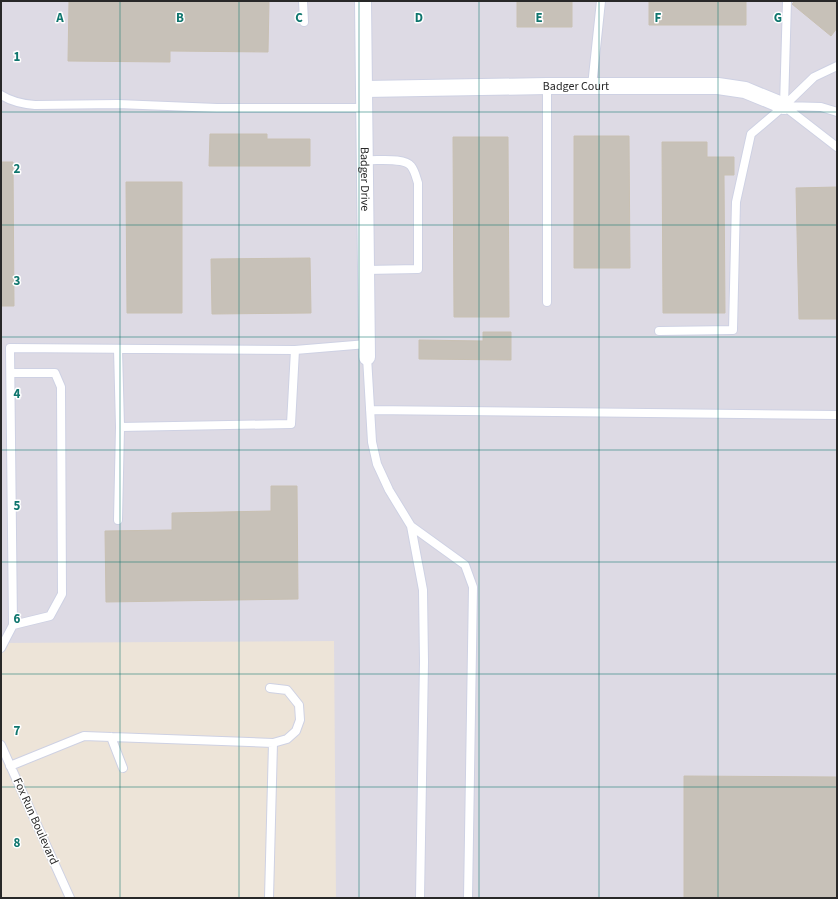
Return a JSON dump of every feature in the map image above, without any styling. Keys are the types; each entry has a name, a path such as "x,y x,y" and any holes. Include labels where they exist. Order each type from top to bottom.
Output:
{"street":[{"name":"Badger Drive","path":"363,1 367,351"},
{"name":"Badger Court","path":"365,89 547,86 718,86 745,90 784,106"}],"lane":[{"path":"303,1 304,22"},
{"path":"592,86 601,1"},
{"path":"784,106 788,1"},
{"path":"659,331 733,330 736,202 751,134 784,106 814,77 837,66"},
{"path":"547,86 547,302"},
{"path":"1,95 10,101 21,104 35,105 118,104 216,108 365,108"},
{"path":"784,106 821,107 837,112"},
{"path":"784,106 837,147"},
{"path":"365,160 404,161 410,164 415,171 418,183 418,270 366,270"},
{"path":"1,648 12,625 10,348 367,351 372,442 377,464 389,490 411,526 423,590 424,662 420,898"},
{"path":"118,349 120,427 118,520"},
{"path":"120,427 291,424 295,350"},
{"path":"11,373 55,373 61,387 62,586 62,594 50,616 12,625"},
{"path":"370,410 837,415"},
{"path":"411,526 465,565 473,587 468,898"},
{"path":"10,766 84,736 273,743 287,739 296,731 300,720 299,706 287,690 270,688"},
{"path":"111,737 123,768"},
{"path":"269,898 273,743"},
{"name":"Fox Run Boulevard","path":"1,745 70,898"}],"shaded area":[{"path":"1,1 837,1 837,898 336,898 334,641 1,643"}],"building":[{"path":"69,1 269,1 268,52 170,51 170,62 68,61"},
{"path":"517,1 572,1 572,27 517,27"},
{"path":"649,1 746,1 746,25 649,25"},
{"path":"795,1 837,1 837,28 831,36 792,4"},
{"path":"210,134 267,134 267,139 310,139 310,166 209,166"},
{"path":"574,136 629,136 630,268 574,268"},
{"path":"453,137 508,137 509,317 454,317"},
{"path":"662,142 707,142 707,157 734,157 734,175 724,175 725,313 663,313"},
{"path":"1,162 13,162 14,306 1,306"},
{"path":"126,182 182,182 182,313 127,313"},
{"path":"837,187 837,319 799,319 796,188"},
{"path":"310,258 311,313 212,314 211,259"},
{"path":"483,332 511,332 511,360 419,359 419,340 483,341"},
{"path":"271,486 297,486 298,599 106,602 105,531 172,530 172,513 271,511"},
{"path":"684,776 837,777 837,898 684,898"}]}
